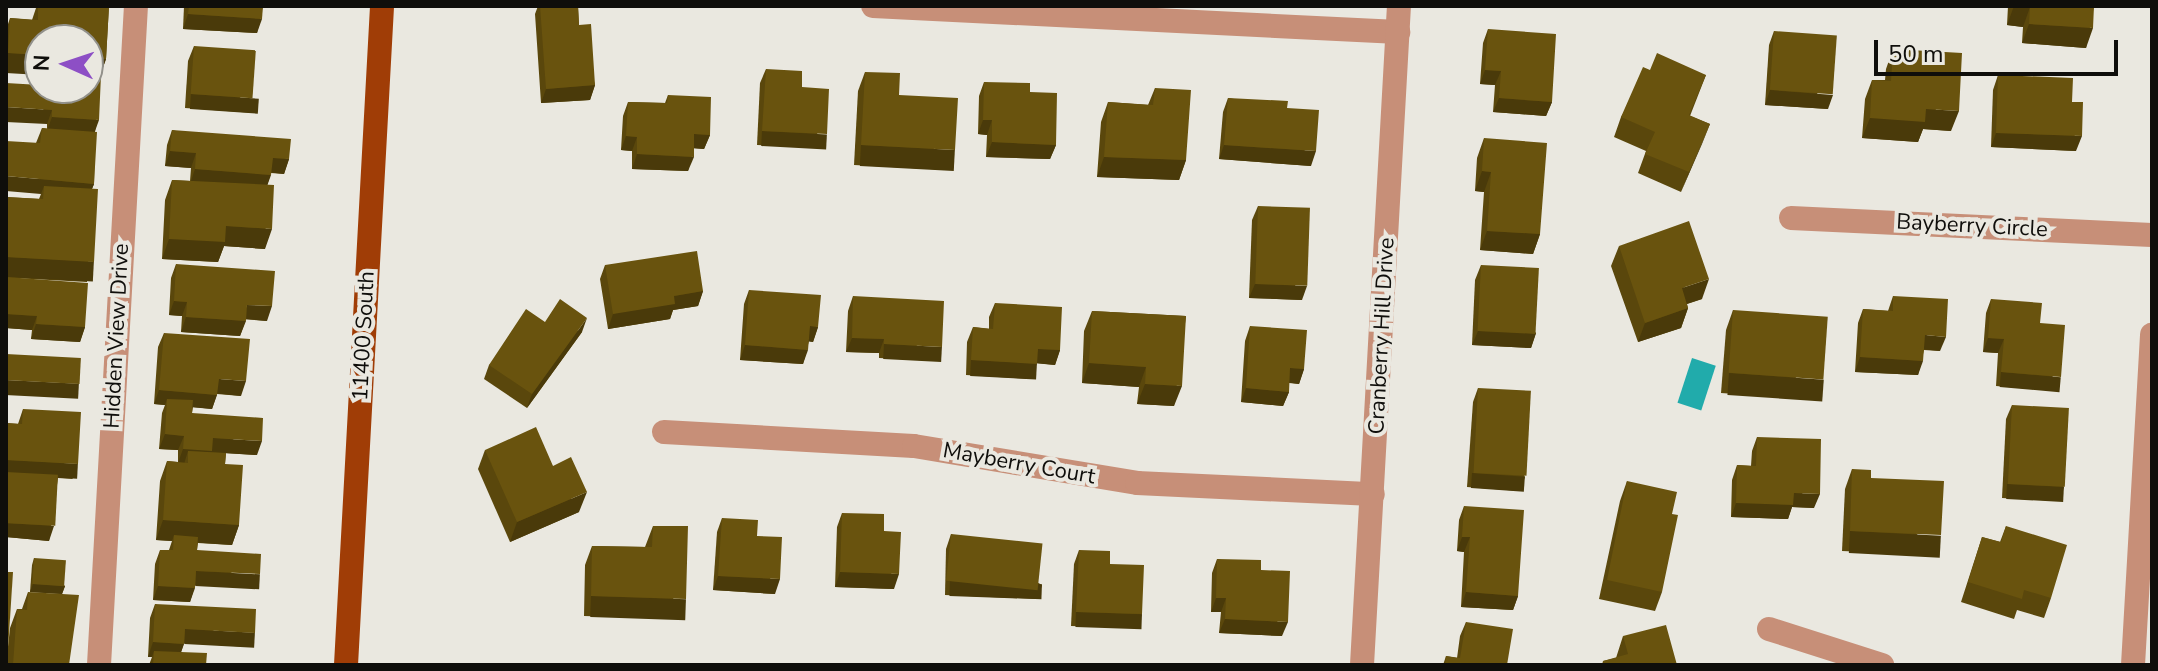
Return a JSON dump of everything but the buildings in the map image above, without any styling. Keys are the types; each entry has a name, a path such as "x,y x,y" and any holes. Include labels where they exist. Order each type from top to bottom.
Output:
{"main road":[{"name":"11400 South","path":"346,665 382,6"}],"street":[{"name":"Hidden View Drive","path":"99,665 136,6"},
{"path":"873,6 1398,32"},
{"name":"Cranberry Hill Drive","path":"1362,665 1399,6"},
{"name":"Bayberry Circle","path":"1791,218 2152,235"},
{"path":"2133,665 2152,335"},
{"name":"Mayberry Court","path":"664,432 914,446 1137,483 1373,494"},
{"path":"1769,629 1882,665"}],"water":[{"path":"1692,358 1716,366 1701,410 1677,403"}]}
